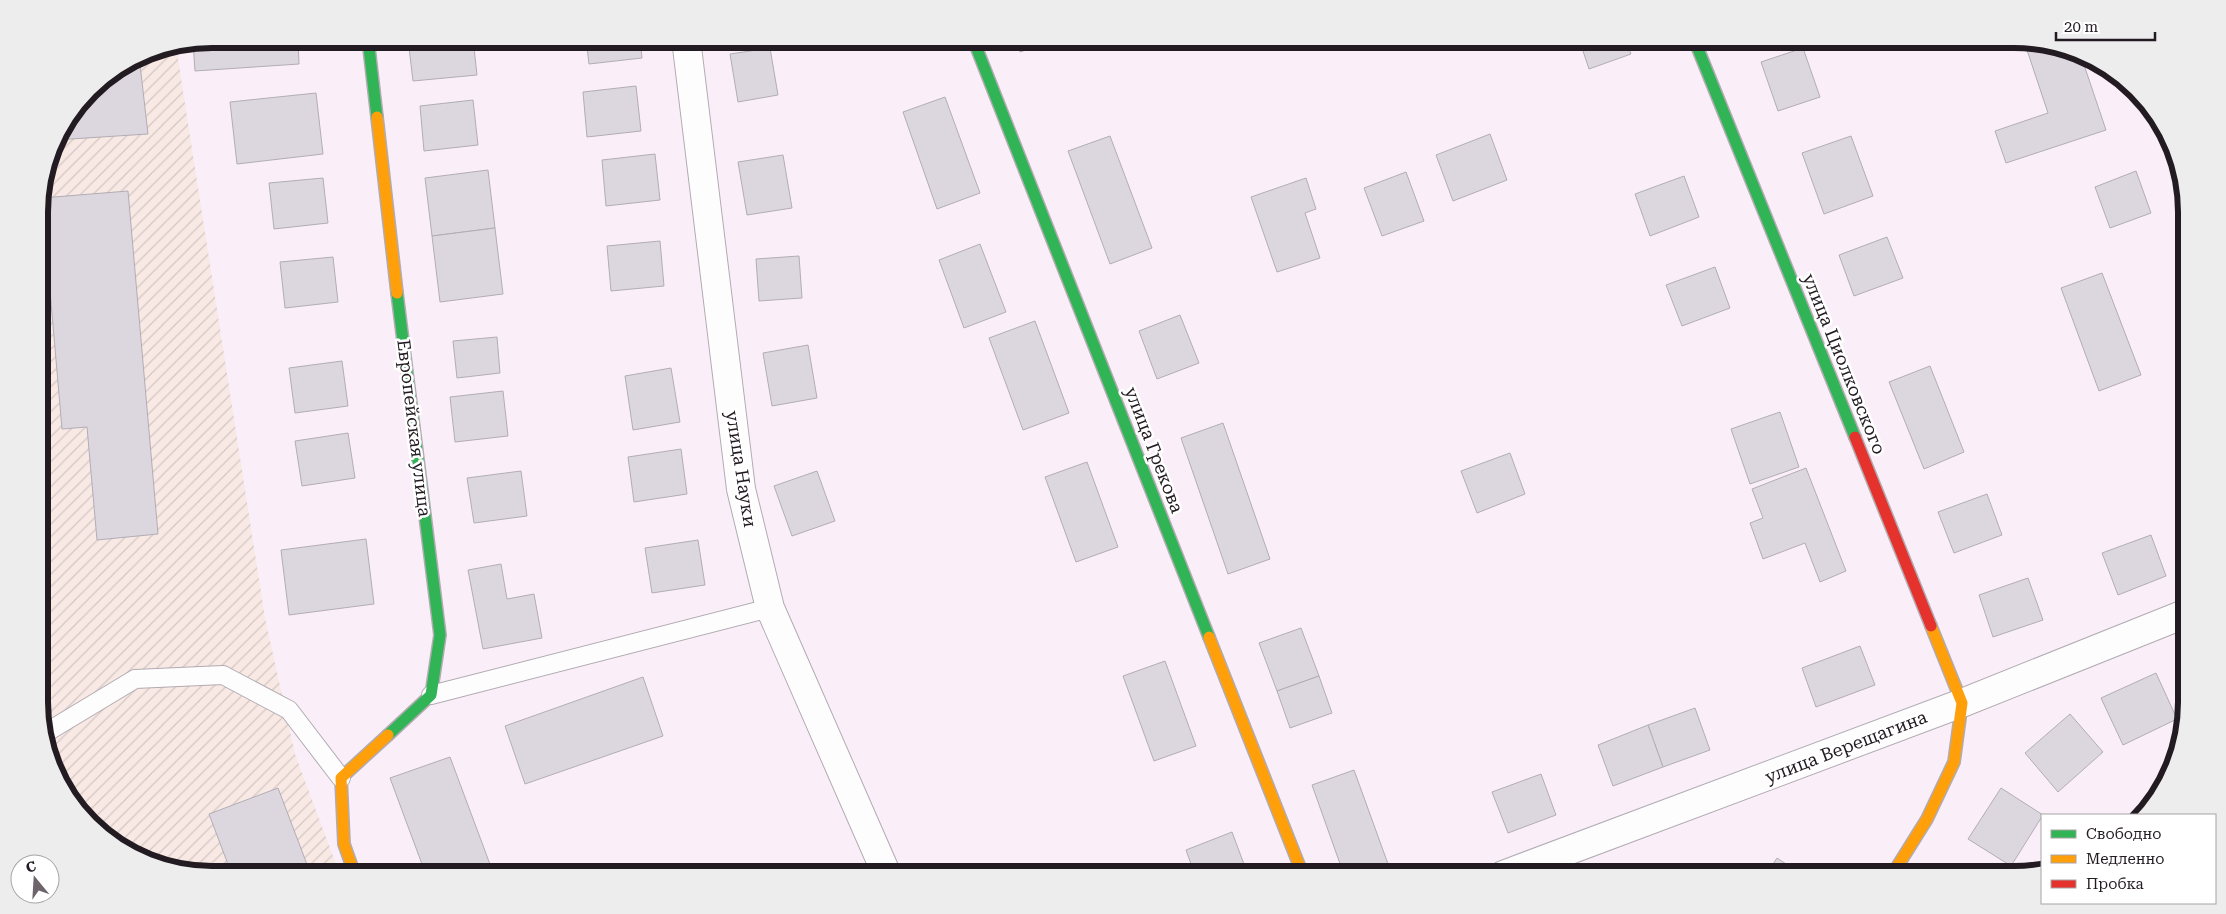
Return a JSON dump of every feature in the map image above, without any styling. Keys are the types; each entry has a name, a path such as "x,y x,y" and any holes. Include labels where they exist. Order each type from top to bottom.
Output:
{"street":[{"name":"Европейская улица","path":"369,48 388,221 440,635 431,695"},
{"name":"улица Науки","path":"687,48 741,488 770,608 883,866"},
{"name":"улица Грекова","path":"978,48 1298,866"},
{"name":"улица Циолковского","path":"1698,48 1962,703"},
{"name":"улица Верещагина","path":"1527,866 1962,703 2178,617"},
{"path":"353,866 344,844 341,778 412,715 431,695"},
{"path":"1898,866 1927,819 1954,762 1962,703"}],"lane":[{"path":"431,695 770,608"},
{"path":"50,730 135,680 223,675 289,710 341,778"}],"shaded area":[{"path":"177,52 265,618 295,754 337,866 190,865 169,861 139,850 103,826 88,811 64,775 51,735 48,713 49,190 53,169 64,139 88,103 103,88 129,69 159,56"}],"building":[{"path":"298,48 299,64 195,71 193,49"},
{"path":"409,48 474,48 477,75 413,81"},
{"path":"587,48 641,48 642,58 589,64"},
{"path":"770,48 778,95 738,102 730,54"},
{"path":"1019,48 1032,48 1020,52"},
{"path":"1582,48 1629,48 1631,54 1589,69"},
{"path":"1803,48 1820,97 1778,111 1761,62"},
{"path":"2026,48 2067,56 2083,62 2106,130 2006,163 1995,131 2048,113"},
{"path":"140,64 148,134 64,139 81,112 103,88 129,69"},
{"path":"636,86 641,131 587,137 583,92"},
{"path":"316,93 323,154 237,164 230,102"},
{"path":"945,97 980,193 937,209 903,112"},
{"path":"473,100 478,145 424,151 420,106"},
{"path":"1490,134 1507,180 1453,201 1436,155"},
{"path":"1110,136 1152,248 1110,264 1068,151"},
{"path":"1851,136 1873,196 1824,214 1802,153"},
{"path":"655,154 660,200 606,206 602,160"},
{"path":"783,155 792,208 747,215 738,162"},
{"path":"488,170 495,228 432,236 425,178"},
{"path":"2136,171 2151,213 2110,228 2095,187"},
{"path":"1406,172 1424,221 1382,236 1364,188"},
{"path":"1684,176 1699,217 1650,236 1635,194"},
{"path":"323,178 328,223 274,229 269,183"},
{"path":"1306,178 1316,209 1305,213 1320,258 1277,272 1251,197"},
{"path":"128,191 158,534 97,540 87,427 62,429 48,267 48,197"},
{"path":"495,228 503,294 440,302 432,236"},
{"path":"1887,237 1903,278 1854,296 1839,255"},
{"path":"660,241 664,286 611,291 607,246"},
{"path":"980,244 1006,312 964,328 939,260"},
{"path":"799,256 802,298 759,301 756,259"},
{"path":"333,257 338,302 285,308 280,262"},
{"path":"1715,267 1730,308 1682,326 1666,285"},
{"path":"2102,273 2141,375 2099,391 2061,288"},
{"path":"1180,315 1199,363 1157,379 1139,331"},
{"path":"1035,321 1069,413 1023,430 989,338"},
{"path":"497,337 500,373 457,378 453,341"},
{"path":"808,345 817,398 772,406 763,353"},
{"path":"342,361 348,406 295,413 289,368"},
{"path":"1930,366 1964,452 1924,469 1889,382"},
{"path":"671,368 680,422 633,430 625,376"},
{"path":"503,391 508,436 455,442 450,397"},
{"path":"1780,412 1799,467 1750,484 1731,429"},
{"path":"1223,423 1270,559 1228,574 1181,438"},
{"path":"348,433 355,478 302,486 295,441"},
{"path":"681,449 687,494 634,502 628,457"},
{"path":"1510,453 1525,494 1477,513 1461,471"},
{"path":"1087,462 1118,547 1076,562 1045,477"},
{"path":"1806,468 1846,571 1820,582 1805,543 1763,559 1750,523 1763,518 1752,489"},
{"path":"521,471 527,516 474,523 467,478"},
{"path":"817,471 835,521 792,536 774,486"},
{"path":"1987,494 2002,535 1954,553 1938,512"},
{"path":"2151,535 2166,576 2118,595 2102,553"},
{"path":"366,539 374,604 289,615 281,550"},
{"path":"698,540 705,585 652,593 645,548"},
{"path":"501,564 507,599 534,594 542,638 483,649 468,570"},
{"path":"2028,578 2043,620 1993,637 1979,595"},
{"path":"1301,628 1319,676 1277,691 1259,643"},
{"path":"1860,646 1875,685 1816,707 1802,668"},
{"path":"1165,661 1196,746 1154,761 1123,676"},
{"path":"2156,673 2177,719 2123,745 2101,698"},
{"path":"1319,676 1332,713 1290,728 1277,691"},
{"path":"643,677 663,736 525,784 505,726"},
{"path":"1695,708 1710,750 1663,767 1648,725"},
{"path":"2070,714 2103,752 2058,792 2025,753"},
{"path":"1648,725 1663,767 1613,786 1598,745"},
{"path":"450,757 491,866 423,866 390,778"},
{"path":"1354,770 1389,866 1341,866 1312,785"},
{"path":"1541,774 1556,815 1508,833 1492,792"},
{"path":"278,788 308,866 229,866 209,814"},
{"path":"2001,788 2041,814 2041,818 2011,866 1968,839"},
{"path":"1232,832 1245,866 1192,866 1186,850"},
{"path":"1777,858 1789,866 1772,866"}],"traffic: fast":[{"path":"369,48 377,117"},
{"path":"977,48 1209,637"},
{"path":"1698,48 1855,437"},
{"path":"388,735 431,695 440,635 397,293"}],"traffic: slow":[{"path":"377,117 397,293"},
{"path":"1898,866 1927,819 1954,762 1962,703 1931,626"},
{"path":"1209,637 1299,866"},
{"path":"352,866 344,844 341,778 388,735"}],"traffic: jam":[{"path":"1855,437 1931,626"}]}
